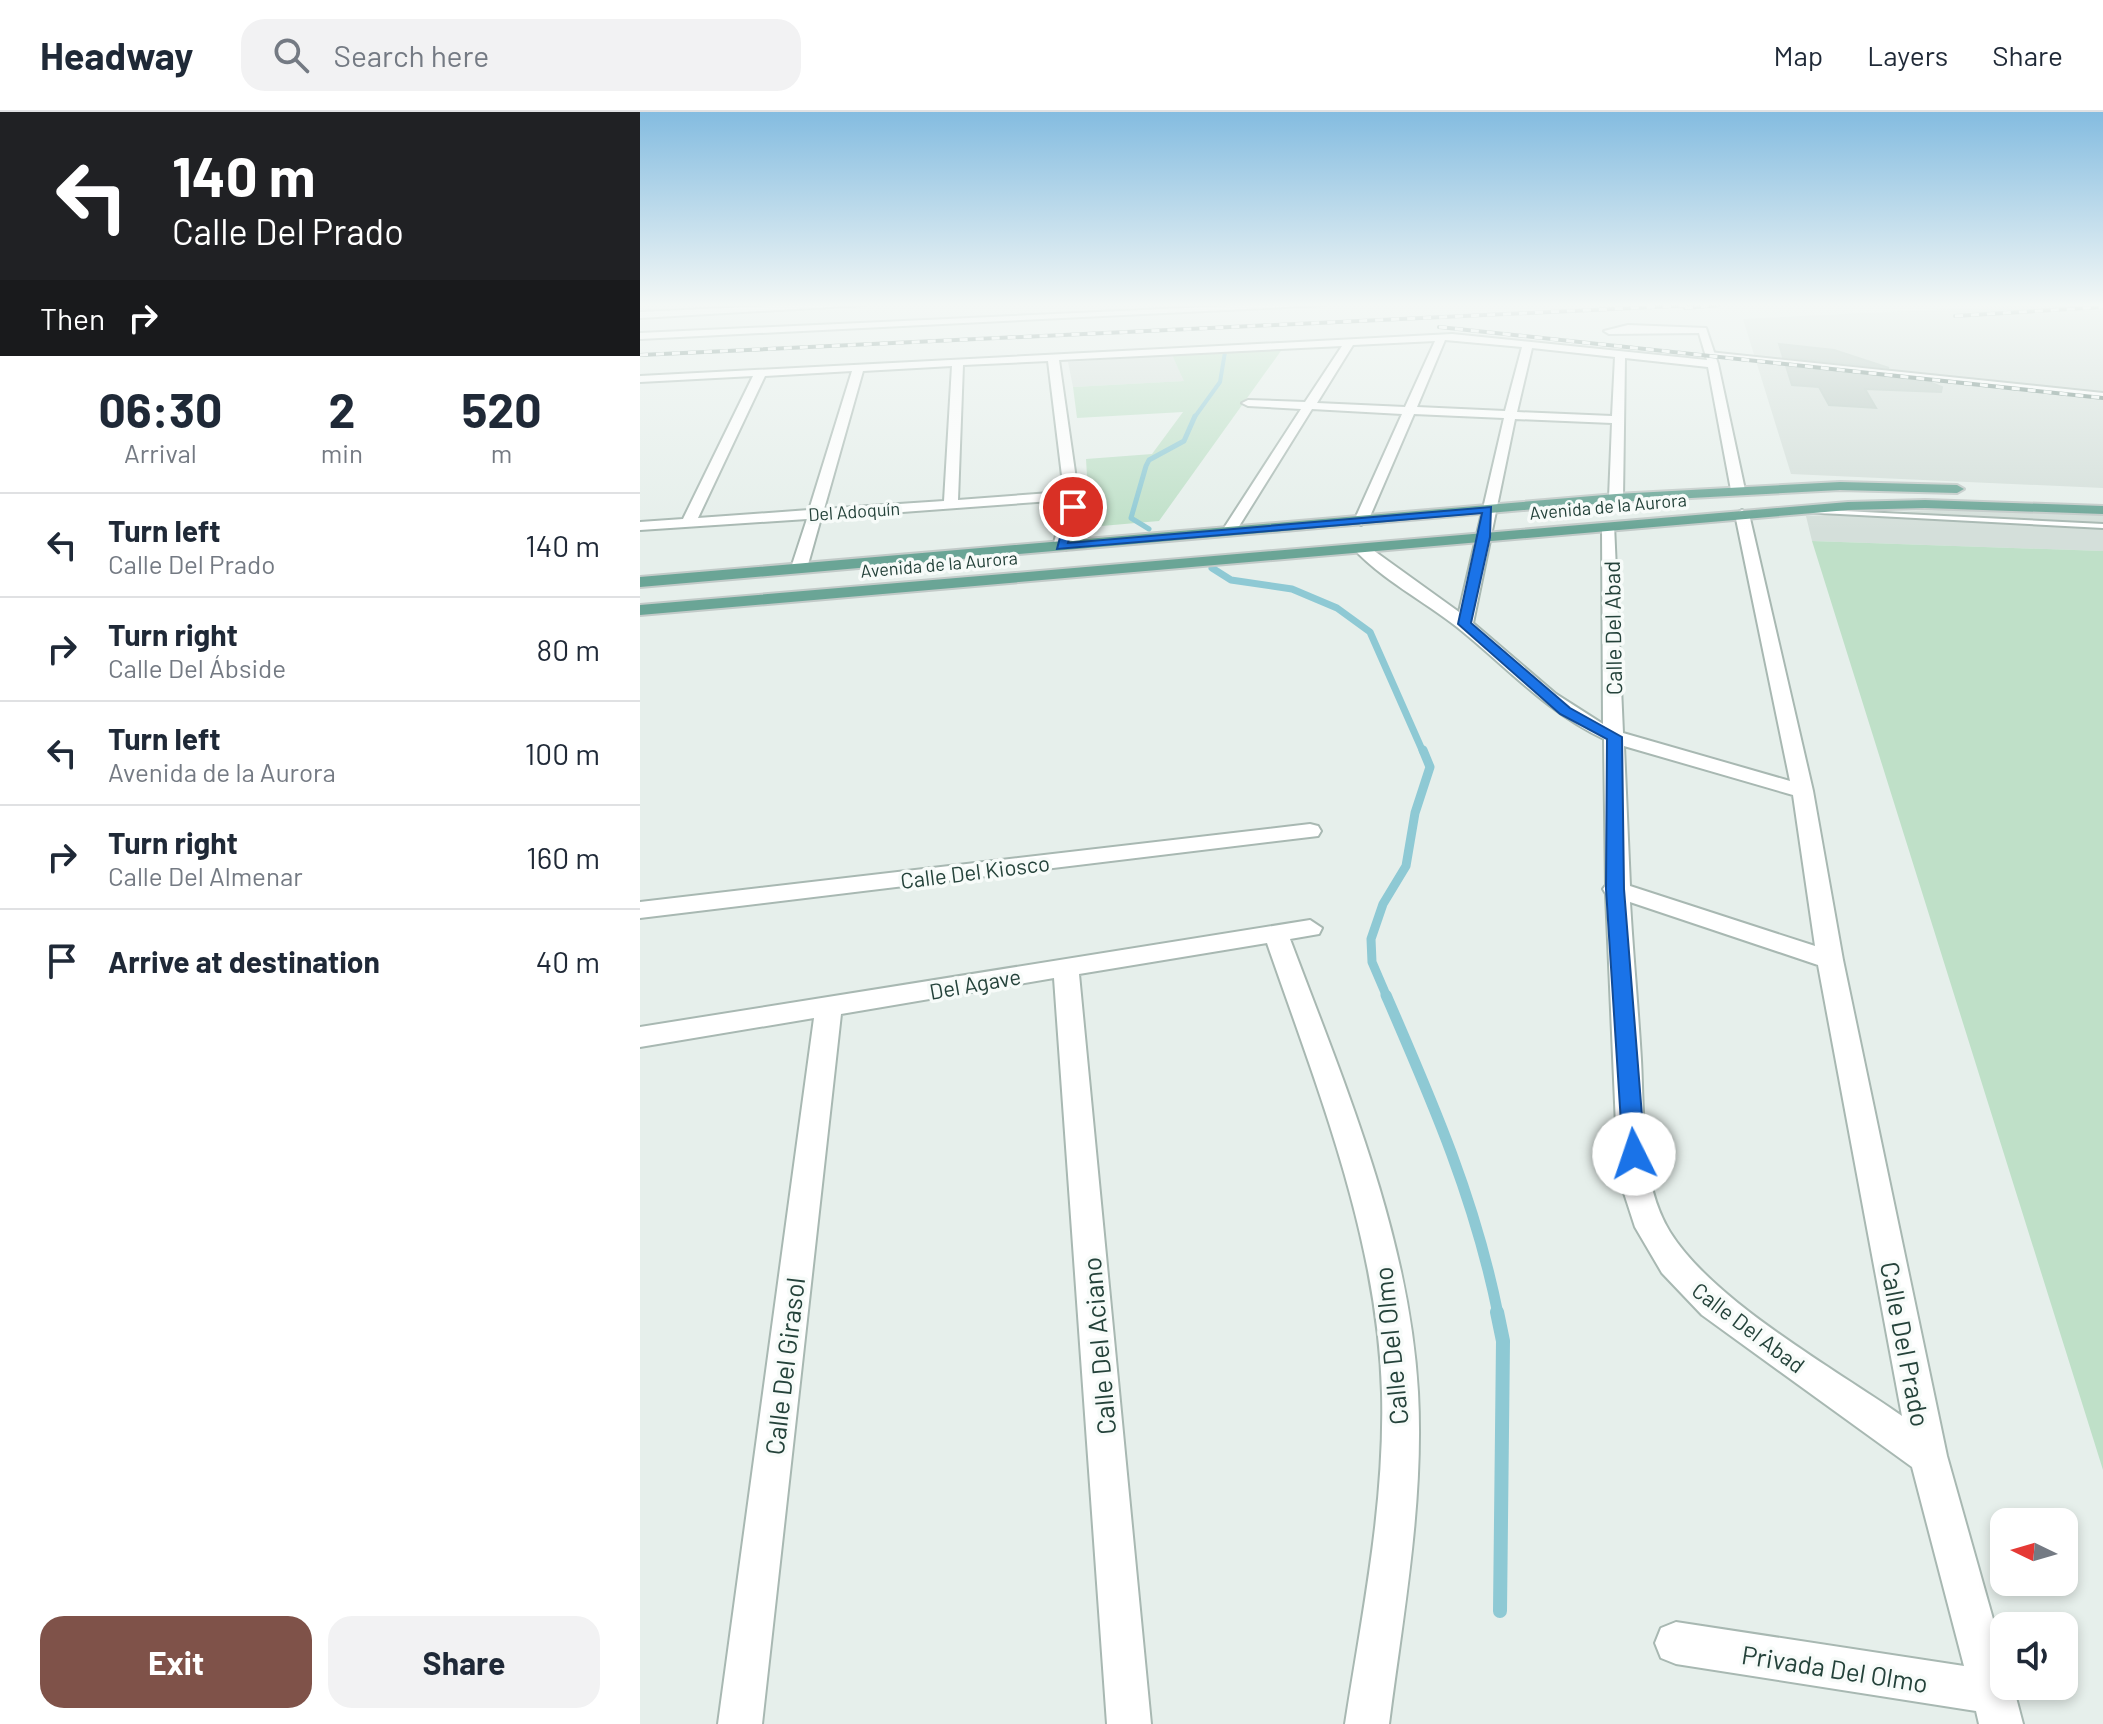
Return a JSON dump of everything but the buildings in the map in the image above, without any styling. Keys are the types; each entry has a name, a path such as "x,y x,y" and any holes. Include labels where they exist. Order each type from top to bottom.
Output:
{"main road":[{"name":"Avenida de la Aurora","path":"640,610 1609,527 1740,502 1868,486 2103,494"},
{"name":"Avenida de la Aurora","path":"640,582 1616,498 1740,502 1785,510 1869,505 2103,510"}],"street":[{"path":"647,382 667,380"},
{"path":"688,523 757,380"},
{"path":"799,568 855,380"},
{"path":"951,504 957,380"},
{"path":"1057,380 1073,513 1061,547"},
{"path":"1229,531 1324,380"},
{"path":"1361,521 1421,380"},
{"path":"1464,624 1485,537 1487,509 1519,380"},
{"path":"1616,498 1619,380"},
{"name":"Calle Del Prado","path":"1714,380 1803,791 1830,960 1928,1456 1997,1708"},
{"path":"1248,403 1617,420"},
{"name":"Del Adoquín","path":"640,526 1069,496"},
{"name":"Calle Del Abad","path":"1609,527 1615,889 1634,1154 1644,1209 1653,1233 1684,1277 1714,1304 1928,1456"},
{"path":"1361,548 1464,624 1565,711 1614,737 1803,791"},
{"name":"Calle Del Kiosco","path":"640,910 1310,831"},
{"path":"1615,889 1830,960"},
{"name":"Del Agave","path":"640,1037 828,1009 1310,928"},
{"name":"Calle Del Olmo","path":"1276,934 1353,1150 1386,1278 1397,1364 1400,1459 1367,1724"},
{"name":"Calle Del Aciano","path":"1066,968 1129,1724"},
{"name":"Calle Del Girasol","path":"740,1724 828,1009"},
{"name":"Privada Del Olmo","path":"1676,1643 1997,1708"}],"lane":[{"path":"1961,380 2103,395"},
{"path":"1987,506 2001,522"},
{"path":"1785,510 2103,526"}],"shaded area":[{"path":"1072,380 1185,381 1073,387"},
{"path":"1762,380 2103,380 2103,488 1791,474"},
{"path":"1961,509 2103,514 2103,551 1812,541 1806,516"}],"green space":[{"path":"1260,380 1159,521 1090,527 1086,459 1152,454 1183,412 1077,418 1073,387"},
{"path":"1812,541 2103,551 2103,1470"}],"waterway":[{"path":"1194,418 1220,380"},
{"path":"1149,529 1131,518 1146,466 1149,460 1184,441 1194,418"},
{"path":"1212,568 1231,580 1292,589 1337,608 1370,632 1423,752"},
{"path":"1387,997 1372,962 1371,939 1383,904 1406,866 1415,813 1430,767 1423,750"},
{"path":"1386,995 1436,1112 1465,1190 1498,1314"},
{"path":"1497,1312 1503,1341 1500,1611"}],"railway":[{"path":"1937,380 2103,398"}],"route":[{"path":"1073,507 1061,547 1487,509 1485,537 1464,624 1565,711 1614,737 1615,889 1634,1154"}]}
